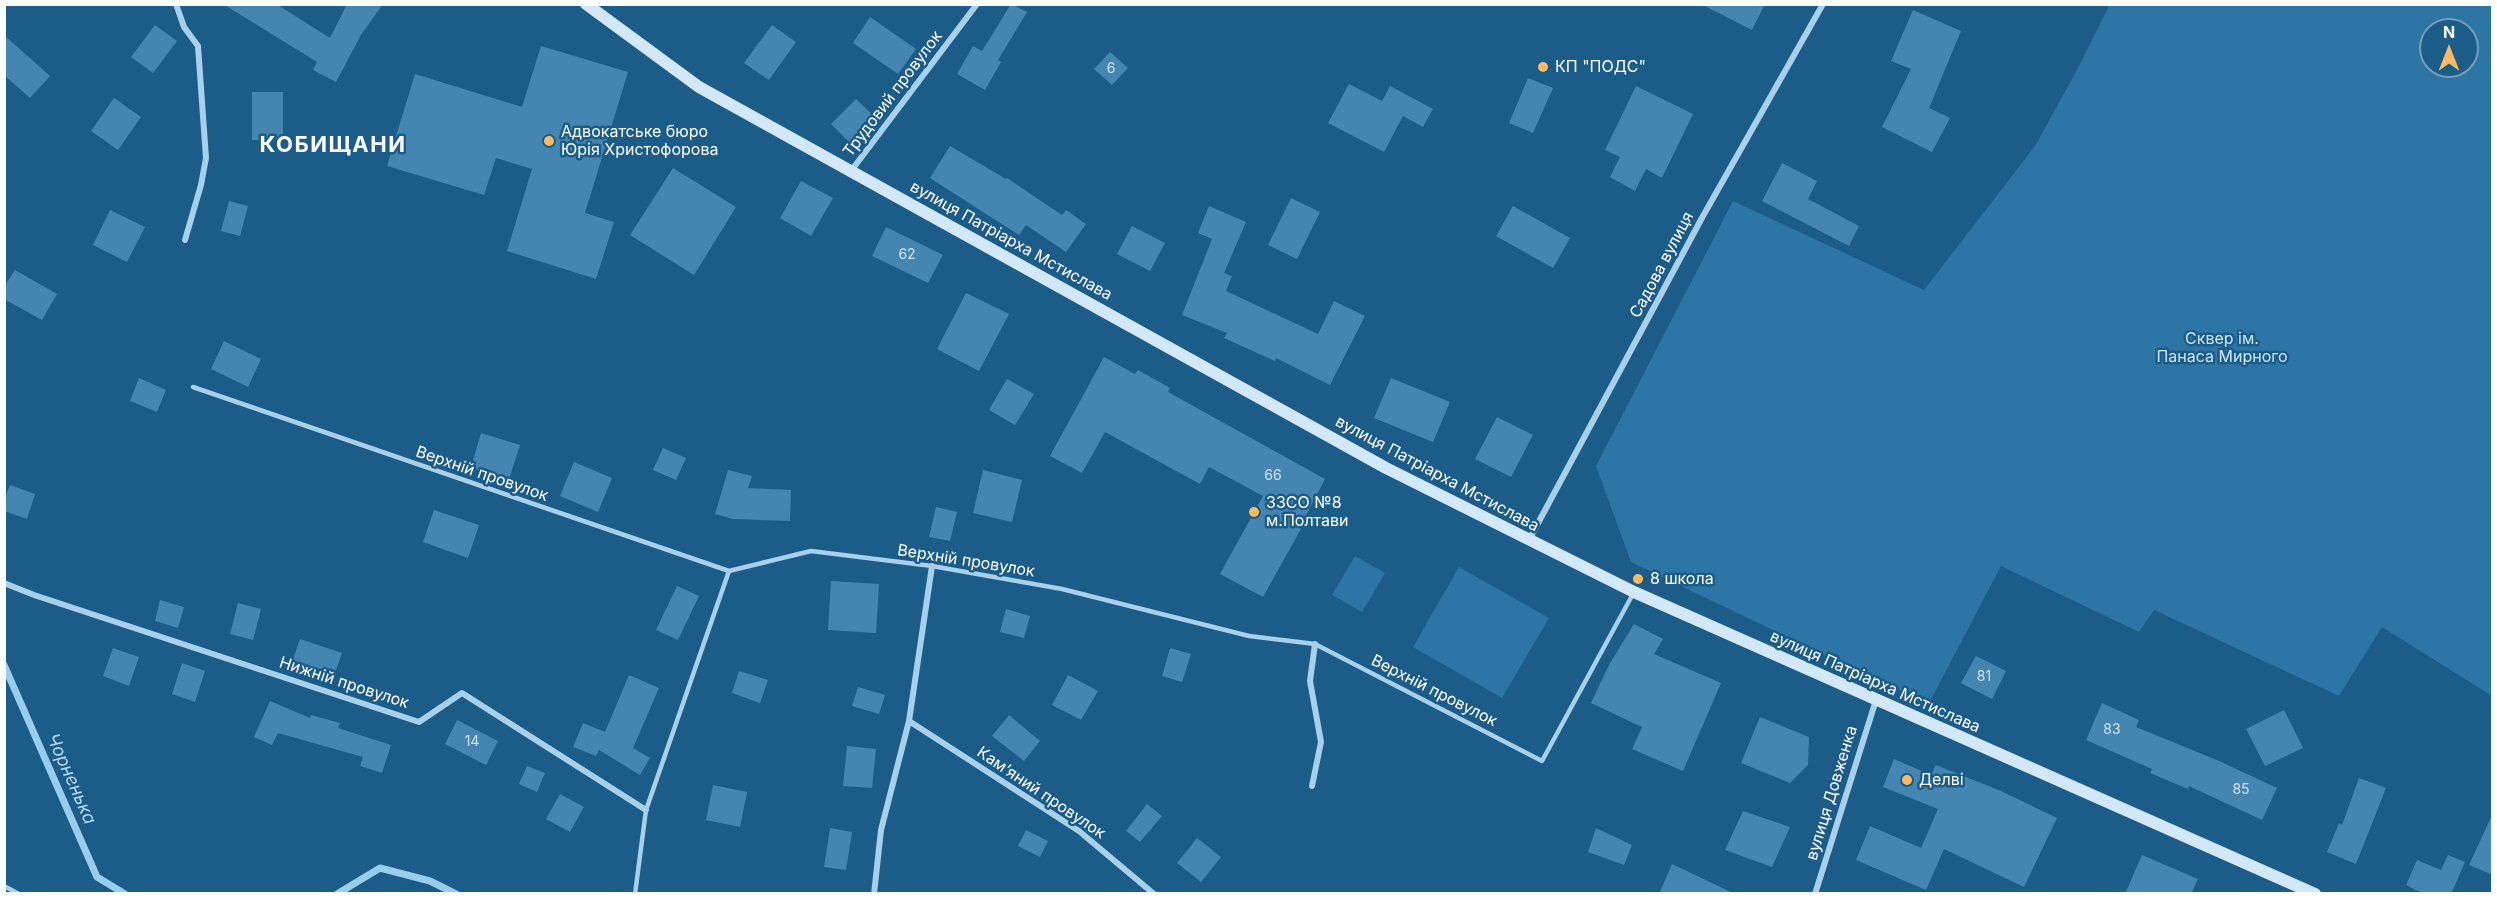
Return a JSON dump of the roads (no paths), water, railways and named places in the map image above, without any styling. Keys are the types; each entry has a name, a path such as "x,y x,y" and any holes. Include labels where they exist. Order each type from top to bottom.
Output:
{"main road":[{"name":"вулиця Патріарха Мстислава","path":"586,4 699,87 1386,468 1634,592 2314,894"}],"street":[{"path":"176,4 184,27 198,46 206,158 201,185 185,240"},
{"name":"Трудовий провулок","path":"851,171 977,4"},
{"name":"Садова вулиця","path":"1529,540 1703,216 1822,4"},
{"path":"874,894 881,830 909,721 932,566"},
{"name":"Нижній провулок","path":"4,583 34,595 419,722 462,693 646,810"},
{"path":"1312,786 1321,741 1310,681 1315,644"},
{"name":"вулиця Довженка","path":"1815,894 1875,700"},
{"name":"Камʼяний провулок","path":"909,721 1079,831 1154,894"}],"lane":[{"name":"Верхній провулок","path":"193,387 729,571 811,551 932,566 1062,589 1249,636 1315,644 1542,761 1634,592"},
{"path":"635,894 646,810 729,571"},
{"path":"4,886 19,894"}],"waterway":[{"name":"Чорненька","path":"4,665 97,877 125,894"},
{"name":"Чорненька","path":"337,894 380,868 430,881 456,894"}],"place":[{"name":"КП \"ПОДС\"","path":"1543,67"},
{"name":"Адвокатське бюро Юрія Христофорова","path":"549,141"},
{"name":"ЗЗСО №8 м.Полтави","path":"1254,512"},
{"name":"8 школа","path":"1638,579"},
{"name":"Делві","path":"1907,780"}],"district":[{"name":"КОБИЩАНИ","path":"333,145"}],"park label":[{"name":"Сквер ім. Панаса Мирного","path":"2222,348"}]}
